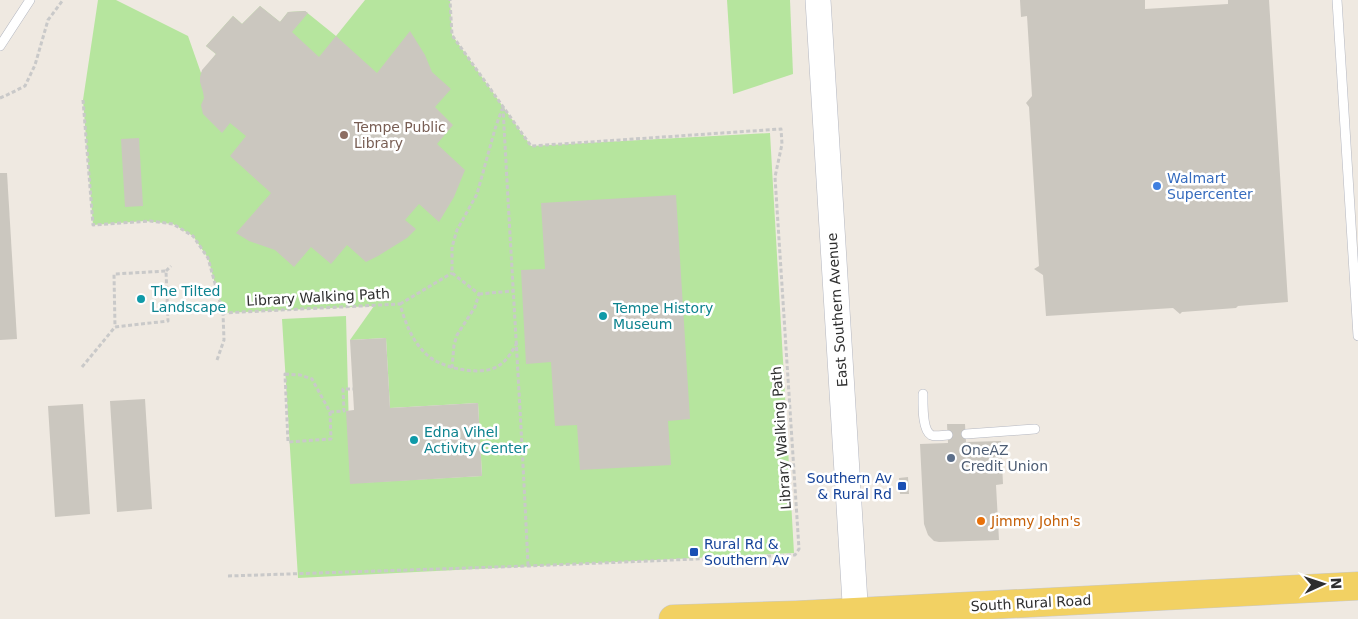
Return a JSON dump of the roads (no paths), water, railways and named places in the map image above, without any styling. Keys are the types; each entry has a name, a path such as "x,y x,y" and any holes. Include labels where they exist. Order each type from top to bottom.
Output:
{"main road":[{"name":"East Southern Avenue","path":"818,0 856,615"},
{"name":"South Rural Road","path":"673,619 856,615 1358,586"}],"lane":[{"path":"0,46 30,0"},
{"path":"1337,0 1358,336"},
{"path":"922,394 927,430 934,436 948,435"},
{"path":"966,434 1035,429"}],"place":[{"name":"Tempe Public Library","path":"344,135"},
{"name":"Walmart Supercenter","path":"1157,186"},
{"name":"The Tilted Landscape","path":"141,299"},
{"name":"Tempe History Museum","path":"603,316"},
{"name":"Edna Vihel Activity Center","path":"414,440"},
{"name":"OneAZ Credit Union","path":"951,458"},
{"name":"Southern Av & Rural Rd","path":"902,486"},
{"name":"Jimmy John's","path":"981,521"},
{"name":"Rural Rd & Southern Av","path":"694,552"}]}
